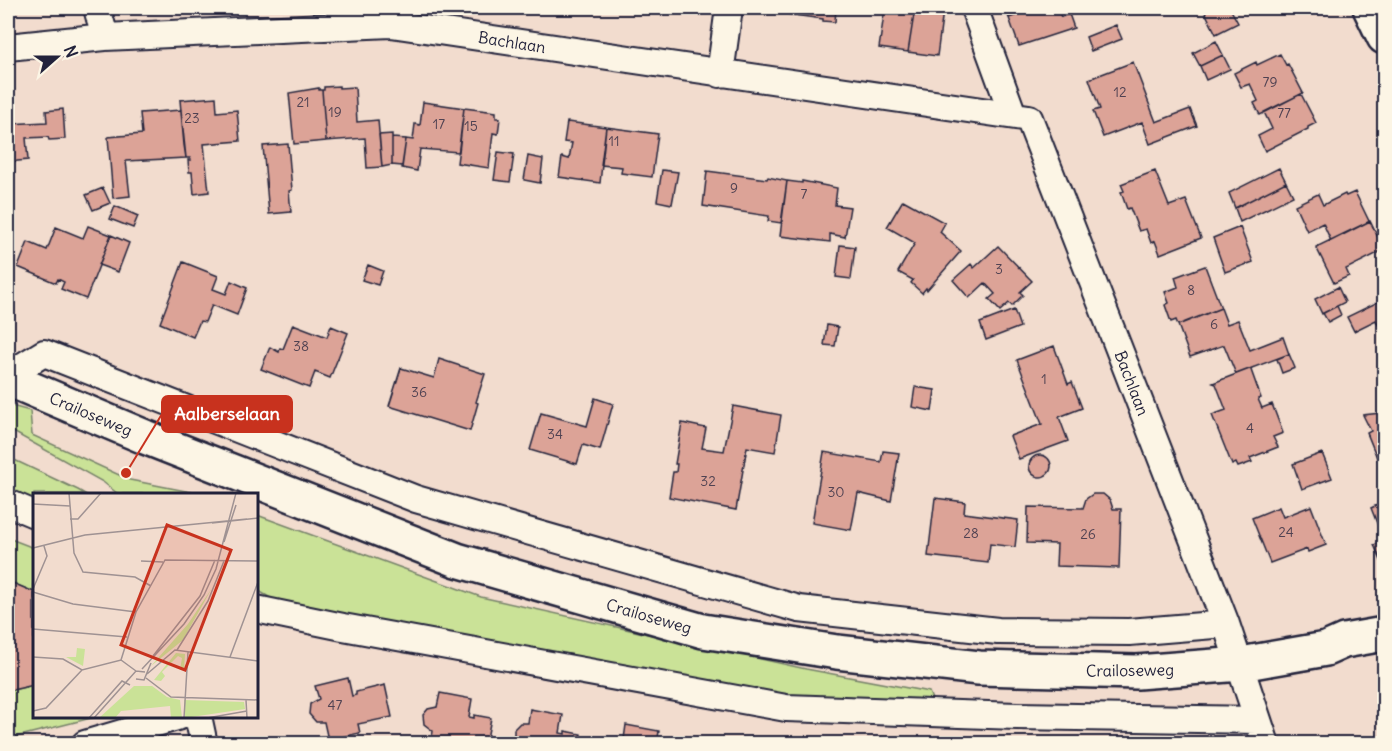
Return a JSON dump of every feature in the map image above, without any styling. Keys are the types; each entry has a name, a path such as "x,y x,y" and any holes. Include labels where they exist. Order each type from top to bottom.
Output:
{"main road":[{"path":"1370,8 1384,37"},
{"name":"Crailoseweg","path":"8,377 145,437 457,560 703,631 837,652 979,668 1137,672 1240,664 1326,649 1344,641 1384,634"},
{"name":"Crailoseweg","path":"1326,649 1353,655 1384,653"}],"street":[{"path":"97,8 105,37"},
{"path":"720,74 729,8"},
{"path":"974,8 1013,115"},
{"name":"Bachlaan","path":"8,47 105,37 389,16 720,74 1029,118 1226,624 1266,744"},
{"name":"Crailoseweg","path":"8,377 44,353 416,499 800,609 998,631 1129,632 1226,624"},
{"path":"8,503 33,514"},
{"path":"258,609 786,708 1028,716 1257,720"},
{"path":"85,744 176,718"},
{"path":"198,718 204,744"}],"green space":[{"path":"8,405 30,411 32,435 130,480 196,493 117,493 103,482 8,429"},
{"path":"8,457 83,493 33,493 33,508 8,497"},
{"path":"258,515 481,597 806,669 929,692 933,702 800,698 291,610 258,591"},
{"path":"8,538 33,548 33,592 8,581"},
{"path":"33,685 33,718 91,718 8,739 8,691"}],"building":[{"path":"779,8 836,8 835,22 779,13"},
{"path":"885,8 915,8 908,52 879,48"},
{"path":"915,8 963,8 965,14 943,11 937,56 908,52"},
{"path":"1005,8 1037,8 1009,18"},
{"path":"1037,8 1057,8 1061,17 1069,14 1074,28 1019,46 1009,18"},
{"path":"1203,8 1236,8 1231,10 1238,23 1216,34"},
{"path":"1116,25 1122,39 1091,51 1086,37"},
{"path":"1216,41 1223,55 1200,66 1193,53"},
{"path":"1280,54 1286,65 1288,64 1303,93 1260,115 1254,103 1258,101 1250,84 1241,87 1234,73"},
{"path":"1223,55 1230,69 1206,80 1200,66"},
{"path":"1133,62 1156,122 1190,109 1197,126 1150,144 1142,122 1103,137 1093,111 1100,109 1089,79"},
{"path":"339,86 339,88 355,87 357,122 378,120 382,167 367,168 365,138 326,141 322,90 324,87"},
{"path":"319,88 322,90 326,141 294,144 289,93"},
{"path":"1301,94 1316,123 1265,151 1258,136 1272,129 1264,112"},
{"path":"216,97 217,112 237,110 240,141 204,144 209,192 194,194 192,172 189,172 188,160 191,160 186,158 184,145 180,100"},
{"path":"423,102 464,108 459,152 420,149 417,171 402,168 406,139 413,140 415,124 420,125"},
{"path":"464,108 496,112 496,118 500,118 498,134 493,133 489,168 457,163"},
{"path":"63,109 65,139 26,138 28,160 8,162 8,124 47,122 46,111"},
{"path":"181,110 186,158 126,161 130,196 113,198 108,137 142,134 140,113"},
{"path":"567,122 606,127 600,183 559,177 562,157 569,159 572,143 564,142"},
{"path":"606,127 658,134 652,177 621,173 622,167 601,165"},
{"path":"392,134 392,165 382,167 379,135"},
{"path":"392,138 406,139 402,166 392,165"},
{"path":"288,144 292,190 289,191 291,212 269,214 263,146"},
{"path":"498,152 514,154 510,182 494,180"},
{"path":"528,156 543,159 540,183 524,180"},
{"path":"1279,168 1286,182 1235,208 1229,193"},
{"path":"662,170 678,172 672,204 657,201"},
{"path":"707,171 787,181 781,223 768,221 769,216 703,206"},
{"path":"1155,171 1169,206 1186,200 1201,238 1160,254 1155,241 1151,243 1146,229 1139,231 1121,192 1124,191 1121,184"},
{"path":"787,181 802,183 802,181 837,188 835,205 850,207 845,237 830,234 830,242 780,236"},
{"path":"1286,182 1293,196 1240,222 1235,208"},
{"path":"103,188 110,203 93,210 86,195"},
{"path":"1355,192 1370,221 1331,241 1323,223 1307,231 1295,205 1318,194 1323,205 1345,194 1346,196"},
{"path":"903,200 945,223 940,232 961,251 922,293 911,283 913,280 898,272 915,243 887,227"},
{"path":"115,206 138,216 133,228 110,219"},
{"path":"1370,221 1384,250 1346,269 1349,276 1334,283 1316,247"},
{"path":"88,226 111,235 86,299 61,289 64,282 58,279 56,283 18,267 28,242 47,250 56,227 83,238"},
{"path":"1240,227 1253,262 1225,272 1213,238"},
{"path":"111,235 129,243 118,272 99,265"},
{"path":"840,245 855,247 851,279 836,277"},
{"path":"998,246 1032,281 1020,292 1023,295 1012,306 1009,303 1000,311 989,299 995,294 985,283 969,298 953,280 971,264 974,268"},
{"path":"183,262 218,276 213,289 226,294 231,281 247,288 237,315 212,305 205,322 200,321 193,337 160,323"},
{"path":"368,265 383,271 378,285 362,280"},
{"path":"1205,266 1221,308 1178,325 1176,320 1171,322 1165,305 1169,303 1165,292 1178,287 1175,277"},
{"path":"1338,287 1345,302 1322,314 1315,299"},
{"path":"1382,300 1384,338 1376,320 1354,331 1347,317"},
{"path":"1337,306 1341,315 1328,322 1323,313"},
{"path":"1221,308 1227,324 1238,320 1250,350 1283,337 1289,354 1236,374 1224,345 1190,357 1178,325"},
{"path":"1014,310 1020,327 986,340 980,323"},
{"path":"293,324 327,337 331,326 348,333 330,378 315,372 309,388 261,369 270,347 279,352 280,348 283,349"},
{"path":"827,325 838,327 835,346 824,345"},
{"path":"1054,346 1068,384 1072,382 1082,408 1059,417 1068,441 1019,459 1010,436 1042,424 1017,360"},
{"path":"1289,354 1295,368 1282,373 1277,359"},
{"path":"439,359 485,374 470,431 389,406 401,368 434,378"},
{"path":"1252,368 1262,408 1272,404 1283,433 1273,437 1278,447 1250,458 1252,462 1238,467 1236,463 1232,465 1212,415 1226,410 1216,384 1213,383"},
{"path":"915,387 935,390 932,411 912,407"},
{"path":"595,398 613,404 600,450 583,445 577,464 530,450 541,413 587,426"},
{"path":"733,406 781,415 775,452 747,447 736,510 669,497 673,472 676,472 677,464 675,464 682,423 706,428 702,448 724,451"},
{"path":"1381,413 1384,415 1384,462 1380,465 1367,433 1371,431 1363,415"},
{"path":"883,451 899,453 891,501 858,493 851,530 812,523 824,452 881,462"},
{"path":"1322,453 1332,478 1302,489 1293,464"},
{"path":"1040,455 1048,458 1051,466 1048,474 1040,477 1032,474 1029,466 1032,458"},
{"path":"1093,494 1103,494 1110,500 1113,509 1121,509 1119,568 1056,566 1057,544 1027,543 1028,507 1083,508 1086,499"},
{"path":"935,498 965,502 964,513 1018,520 1015,547 990,544 988,563 928,556"},
{"path":"1384,502 1384,541 1371,508"},
{"path":"1311,506 1326,545 1308,552 1307,549 1270,563 1252,518 1279,507 1283,517"},
{"path":"1384,541 1384,565 1383,565 1374,545"},
{"path":"8,581 33,592 33,685 8,691"},
{"path":"348,678 352,696 356,695 356,692 385,685 392,717 358,724 360,733 328,740 324,722 316,722 309,714 310,704 319,699 315,686"},
{"path":"440,693 472,699 469,717 474,718 474,715 491,718 486,744 431,744 433,731 424,724 423,715 428,709 437,707"},
{"path":"530,709 563,715 560,733 565,734 565,731 581,734 580,744 518,744 514,738 514,729 520,723 528,723"},
{"path":"626,725 659,731 657,744 612,744 617,739 624,739"}],"place":[{"name":"Aalberselaan","path":"126,473"}]}
